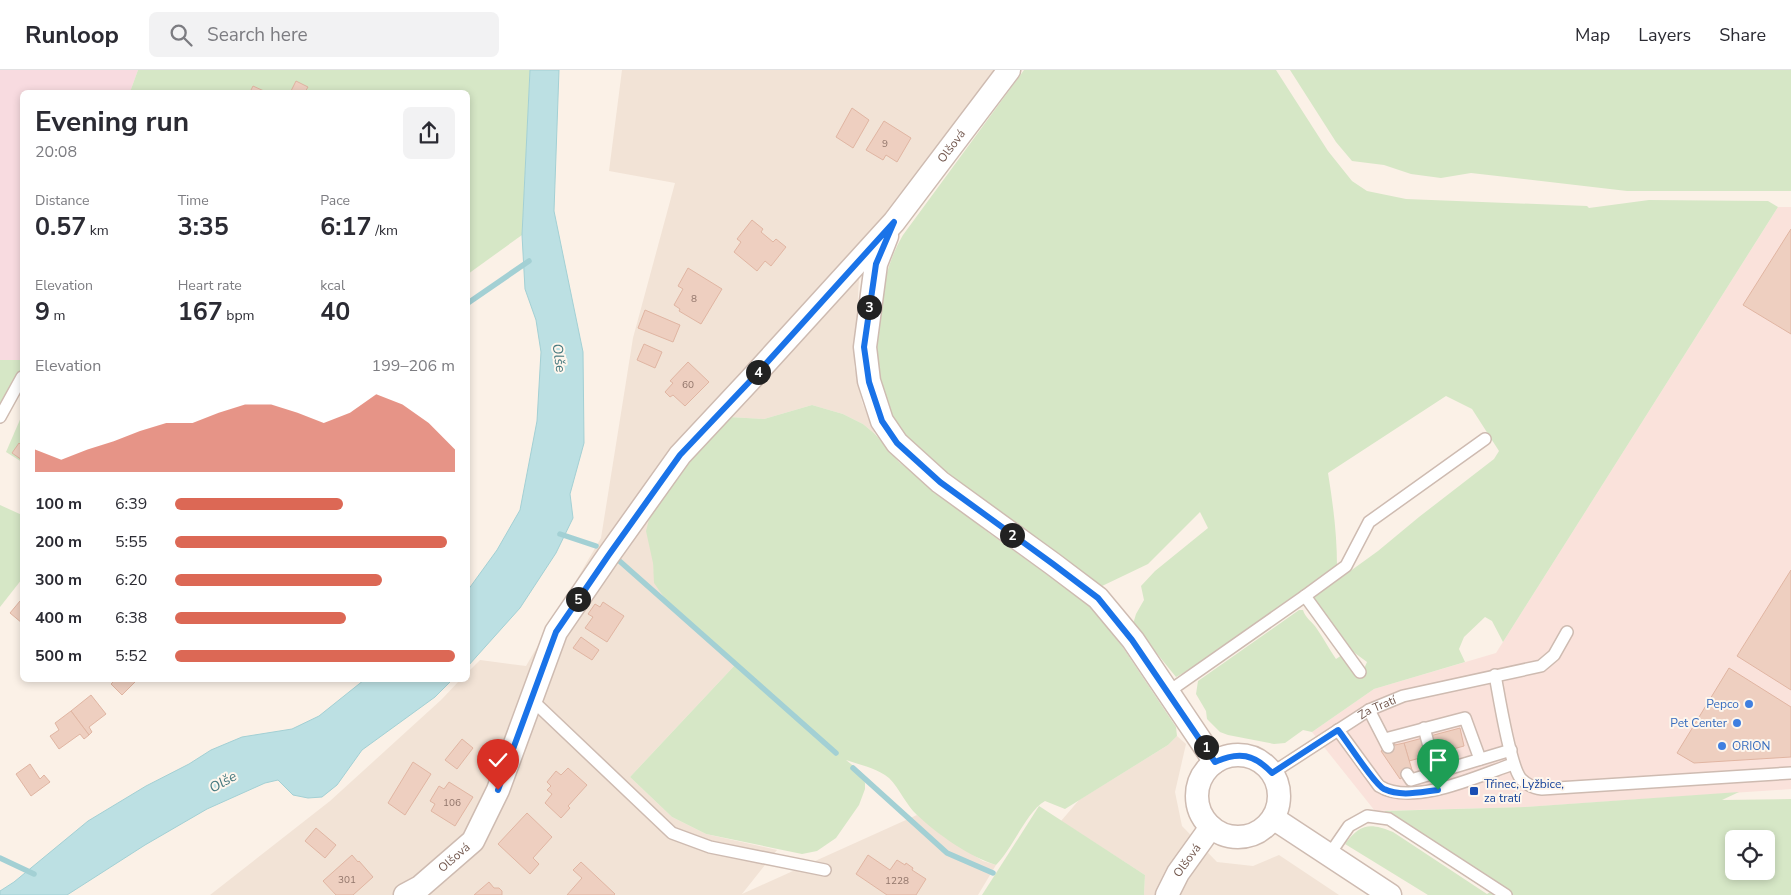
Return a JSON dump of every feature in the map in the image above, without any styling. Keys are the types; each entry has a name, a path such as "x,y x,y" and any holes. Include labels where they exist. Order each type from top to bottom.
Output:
{"street":[{"name":"Olšová","path":"418,892 473,841 498,790 556,632 680,455 752,379 894,222 1008,70"},
{"name":"Olšová","path":"894,222 876,264 864,347 869,382 882,421 897,443 940,482 1098,598 1132,640 1215,762"},
{"path":"1239,755 1252,758 1263,764 1272,773 1278,788 1278,803 1273,818 1260,831 1244,837 1226,836 1211,827 1202,815 1197,801 1198,786 1204,772 1215,762 1226,757 1239,755"},
{"path":"1273,818 1390,895"},
{"name":"Olšová","path":"1167,895 1178,873 1211,827"}],"lane":[{"path":"0,417 20,381"},
{"path":"1168,692 1346,566 1368,522 1485,439"},
{"path":"1305,596 1360,672"},
{"name":"Za Tratí","path":"1272,773 1369,710 1403,696 1541,666 1554,655 1567,632"},
{"path":"1495,676 1513,764 1521,779 1535,788 1791,773"},
{"path":"531,698 672,833 710,846 825,870"},
{"path":"1369,710 1386,743 1424,728 1465,718 1480,759"},
{"path":"1424,728 1436,772"},
{"path":"1338,730 1379,786 1396,792 1410,794 1438,790 1513,764"},
{"path":"1407,774 1411,780 1511,750"},
{"path":"1329,855 1349,826 1367,816 1389,819 1506,895"}],"shaded area":[{"path":"0,70 138,70 131,90 20,90 20,360 0,360"},
{"path":"622,70 996,70 887,212 859,279 854,366 862,402 875,434 863,424 843,414 812,405 764,419 729,417 653,563 655,583 670,606 736,664 630,777 672,817 706,834 777,850 742,894 917,815 962,848 983,861 996,865 978,895 210,895 330,801 441,700 458,682 470,682 470,670 480,660 526,666 601,538 633,338 675,183 609,171"},
{"path":"1778,207 1791,207 1791,789 1525,807 1375,811 1312,732 1374,689 1496,653"},
{"path":"1177,736 1186,744 1175,792 1182,826 1217,862 1253,866 1279,855 1339,895 1144,895 1145,875 1061,821 1079,800 1168,745"}],"green space":[{"path":"138,70 530,70 522,235 470,273 470,90 131,90"},
{"path":"1024,70 1276,70 1328,151 1352,181 1367,191 1406,199 1587,206 1589,208 1649,200 1768,201 1778,207 1503,642 1492,621 1485,617 1464,637 1459,649 1465,662 1374,689 1312,732 1303,730 1285,743 1274,744 1220,732 1207,719 1206,711 1196,694 1198,681 1299,610 1303,610 1336,659 1342,655 1363,671 1367,662 1348,648 1313,598 1378,551 1494,459 1499,451 1472,409 1446,396 1328,473 1334,519 1337,566 1192,668 1176,677 1133,624 1144,600 1141,586 1155,571 1208,528 1200,512 1148,564 1100,587 916,452 892,419 882,396 878,377 876,335 882,292 894,252 903,235"},
{"path":"1290,70 1791,70 1791,191 1627,191 1471,173 1441,178 1411,174 1384,165 1352,161 1336,142"},
{"path":"0,360 20,360 20,372 0,406"},
{"path":"812,405 843,414 863,424 875,434 899,462 989,533 1083,600 1108,625 1176,727 1177,736 1168,745 1065,809 1045,801 1038,806 996,865 965,851 934,830 913,811 889,778 874,769 846,760 861,772 865,783 865,789 859,805 836,838 817,851 802,854 706,834 672,817 630,777 736,664 670,606 654,583 653,563 646,531 652,508 685,464 729,417 764,419"},
{"path":"20,420 20,461 6,452"},
{"path":"0,505 20,514 20,582 0,607"},
{"path":"1739,792 1722,800 1791,799 1791,895 1428,895 1345,844 1361,829 1372,826 1378,827 1393,832 1487,894 1500,886 1384,811 1525,807"},
{"path":"1039,806 1145,875 1144,895 982,895"}],"water":[{"name":"Olše","path":"530,70 559,70 554,211 583,352 584,443 570,494 573,518 556,553 520,608 470,664 470,587 497,550 520,510 537,421 541,352 536,320 525,289 522,235"},
{"name":"Olše","path":"362,682 450,682 435,697 362,750 337,785 322,797 308,798 293,795 278,780 265,783 207,809 145,845 67,895 0,895 0,891 14,882 88,821 146,786 189,764 211,750 242,737 292,729 319,716"}],"building":[{"path":"296,81 308,87 306,90 292,90"},
{"path":"253,86 262,90 251,90"},
{"path":"852,108 869,120 853,148 836,137"},
{"path":"884,121 911,138 897,162 886,155 883,160 866,150"},
{"path":"752,220 763,229 761,232 773,242 776,239 786,247 771,266 765,261 757,271 734,252 741,242 737,239"},
{"path":"1791,229 1791,334 1743,305"},
{"path":"688,268 722,289 701,324 679,311 680,309 674,305 683,289 678,286"},
{"path":"645,310 680,325 673,342 638,328"},
{"path":"644,344 662,352 655,368 637,360"},
{"path":"688,362 709,382 685,406 673,395 670,397 665,392 673,383 670,381"},
{"path":"19,443 20,459 12,453"},
{"path":"1791,570 1791,690 1737,656"},
{"path":"20,601 20,621 10,613"},
{"path":"603,602 624,616 607,642 585,628 593,617 588,614 595,604 600,607"},
{"path":"581,637 599,650 592,660 573,648"},
{"path":"1729,668 1791,707 1791,757 1694,763 1677,753"},
{"path":"113,682 135,682 122,695 111,684"},
{"path":"91,695 106,714 89,727 92,732 89,735 71,711"},
{"path":"71,711 89,735 84,739 80,734 59,749 50,736 59,730 55,723"},
{"path":"1460,728 1464,746 1409,761 1404,743"},
{"path":"462,739 473,748 457,769 445,760"},
{"path":"1394,743 1395,745 1404,743 1412,770 1400,779 1381,751"},
{"path":"413,762 431,774 405,815 388,803"},
{"path":"30,764 40,779 44,775 50,782 31,796 16,774"},
{"path":"568,768 587,785 568,806 570,808 561,818 545,803 552,794 547,790 551,786 547,782 556,771 561,775"},
{"path":"449,782 473,797 455,826 431,811 435,804 430,801 439,786 444,789"},
{"path":"527,813 552,837 533,858 539,864 530,874 498,844"},
{"path":"316,828 336,845 325,858 305,841"},
{"path":"352,855 373,877 353,895 336,895 323,881"},
{"path":"868,855 890,870 897,860 905,865 906,863 913,868 912,870 926,879 916,895 887,895 856,874"},
{"path":"581,862 615,894 567,895 582,878 573,870"},
{"path":"489,882 494,888 499,888 502,891 502,895 474,895"}],"waterway":[{"path":"470,302 529,261"},
{"path":"560,534 596,546"},
{"path":"615,557 836,753"},
{"path":"853,768 947,853 993,873"},
{"path":"0,858 34,874"}],"place":[{"name":"Pepco","path":"1749,704"},
{"name":"Pet Center","path":"1737,723"},
{"name":"ORION","path":"1722,746"},
{"name":"Třinec, Lyžbice, za tratí","path":"1474,791"}],"route":[{"path":"498,790 556,632 608,556 680,455 752,379 894,222 876,264 864,347 869,382 882,421 897,443 940,482 1098,598 1132,640 1215,762 1226,757 1239,755 1252,758 1263,764 1272,773 1338,730 1379,786 1385,790 1410,794 1438,790"}]}
